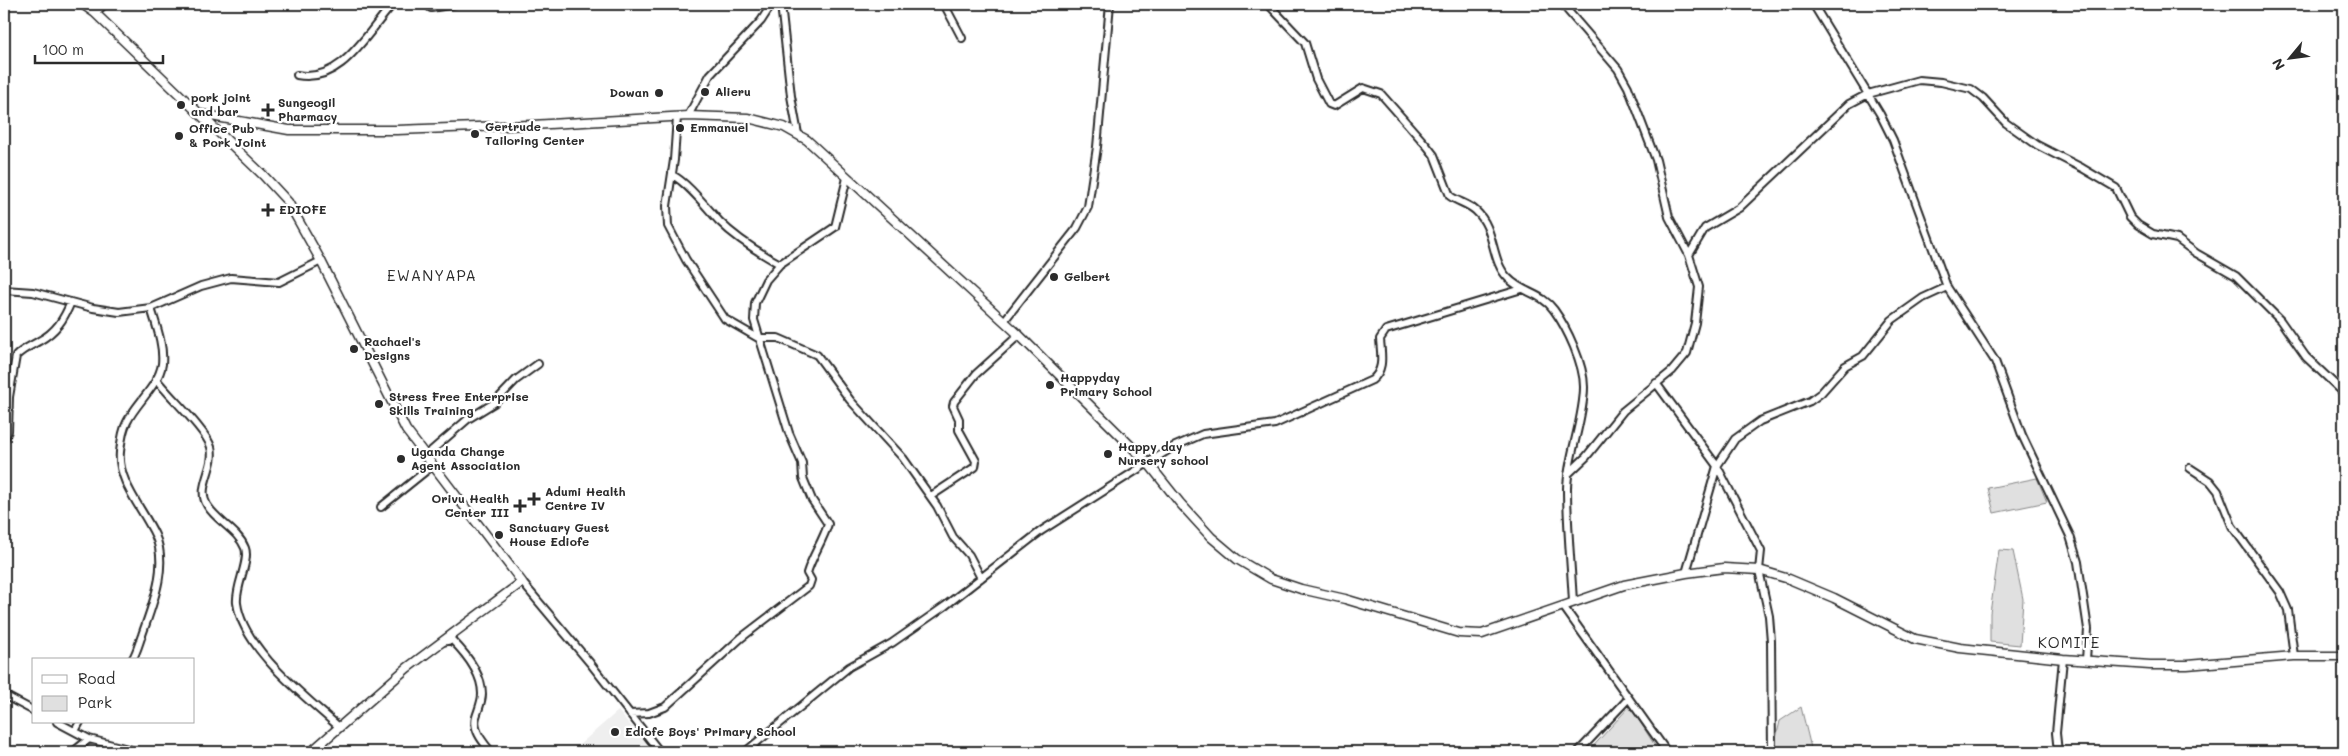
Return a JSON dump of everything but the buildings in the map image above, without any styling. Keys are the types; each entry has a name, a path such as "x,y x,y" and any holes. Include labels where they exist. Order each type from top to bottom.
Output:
{"street":[{"path":"82,4 94,13 200,114 288,202 321,261 397,415 424,457 522,582 660,752"},
{"path":"94,13 105,4"},
{"path":"297,75 309,78 332,71 358,45 392,4"},
{"path":"426,4 431,8 455,4"},
{"path":"688,116 710,75 761,21 772,4"},
{"path":"781,4 791,96 798,134"},
{"path":"944,4 962,38"},
{"path":"1004,321 1077,228 1088,207 1097,147 1110,4"},
{"path":"1268,4 1305,43 1316,79 1328,104 1334,106 1361,88 1381,94 1434,155 1450,196 1470,206 1481,216 1492,237 1500,267 1508,278 1522,289 1546,299 1567,330 1584,387 1568,474 1573,602"},
{"path":"1562,4 1618,69 1628,86 1656,160 1669,217 1689,255 1699,287 1690,346 1679,363 1624,411 1586,457 1568,474"},
{"path":"1813,4 1868,94 1893,140 1947,287 1995,360 2022,434 2070,536 2078,562 2088,629 2086,660"},
{"path":"1689,255 1705,228 1739,208 1839,112 1868,94 1920,80 1941,82 1971,89 1983,98 2006,123 2037,145 2116,188 2130,217 2138,225 2152,234 2177,239 2196,254 2236,276 2280,320 2306,357 2344,393"},
{"path":"200,114 289,130 397,130 523,126 688,116 748,118 766,121 798,134 807,140 1019,335 1148,463 1180,503 1211,537 1237,559 1271,579 1459,633 1482,634 1624,585 1724,568 1760,570 1789,579 1834,598 1915,639 1960,648 2063,659 2187,665 2294,656 2344,656"},
{"path":"677,117 672,175 667,206 668,226 686,260 725,319 758,338 778,338 816,355 850,400 903,458 931,496 953,537 969,555 982,578"},
{"path":"672,175 682,180 720,222 756,252 780,264"},
{"path":"630,714 648,713 665,707 741,638 809,586 811,580 807,573 809,566 824,538 828,524 812,500 803,478 802,463 789,433 758,338 754,320 755,303 766,280 780,264 832,231 837,222 847,178"},
{"path":"4,290 33,292 119,312 151,308 201,286 231,278 279,282 321,261"},
{"path":"1686,573 1716,466 1725,452 1742,433 1779,412 1810,402 1821,393 1845,366 1863,356 1892,320 1923,298 1947,287"},
{"path":"745,752 849,667 892,643 982,578 1040,531 1173,447 1203,434 1275,424 1372,380 1378,375 1382,367 1381,334 1392,327 1522,289"},
{"path":"4,440 8,431 9,397 16,356 27,346 54,332 71,302"},
{"path":"133,658 151,610 160,568 160,549 125,479 119,461 127,421 156,379 162,365 162,350 151,308"},
{"path":"931,496 975,467 974,455 959,430 959,419 953,406 954,402 976,374 1019,335"},
{"path":"424,457 468,419 494,403 516,380 538,364"},
{"path":"156,379 205,435 211,446 211,460 202,493 206,504 214,516 241,541 246,549 236,601 248,630 270,665 339,727"},
{"path":"1656,383 1716,466 1761,551 1760,570 1769,616 1771,641 1772,752"},
{"path":"381,506 432,466"},
{"path":"2190,468 2210,481 2218,491 2232,526 2280,592 2288,610 2294,656"},
{"path":"311,752 438,643 522,582"},
{"path":"1563,606 1612,672 1628,699 1667,752"},
{"path":"438,643 452,640 469,659 478,675 482,695 475,720 480,738 491,752"},
{"path":"2058,752 2056,733 2063,659"},
{"path":"4,695 32,710"},
{"path":"1578,752 1628,699"},
{"path":"61,724 89,739 140,752"},
{"path":"75,731 79,724"},
{"path":"73,752 89,739"}],"shaded area":[{"name":"Ediofe Boys' Primary School","path":"618,711 654,752 571,752"}],"green space":[{"path":"2037,478 2047,502 1994,513 1988,488"},
{"path":"1999,550 2013,551 2023,599 2020,645 1990,642 1990,613"},
{"path":"1630,706 1659,752 1588,752"},
{"path":"1801,707 1812,752 1777,752 1775,743 1780,721"}],"place":[{"name":"Alieru","path":"705,92"},
{"name":"Dowan","path":"659,93"},
{"name":"pork joint and bar","path":"181,105"},
{"name":"Sungeogil Pharmacy","path":"268,110"},
{"name":"Emmanuel","path":"680,128"},
{"name":"Gertrude Tailoring Center","path":"475,134"},
{"name":"Office Pub & Pork Joint","path":"179,136"},
{"name":"EDIOFE","path":"268,210"},
{"name":"Gelbert","path":"1054,277"},
{"name":"Rachael's Designs","path":"354,349"},
{"name":"Happyday Primary School","path":"1050,385"},
{"name":"Stress Free Enterprise Skills Training","path":"379,404"},
{"name":"Happy day Nursery school","path":"1108,454"},
{"name":"Uganda Change Agent Association","path":"401,459"},
{"name":"Adumi Health Centre IV","path":"534,499"},
{"name":"Orivu Health Center III","path":"520,506"},
{"name":"Sanctuary Guest House Ediofe","path":"499,535"},
{"name":"Ediofe Boys' Primary School","path":"615,732"}],"district":[{"name":"EWANYAPA","path":"432,276"},
{"name":"KOMITE","path":"2069,643"}]}
